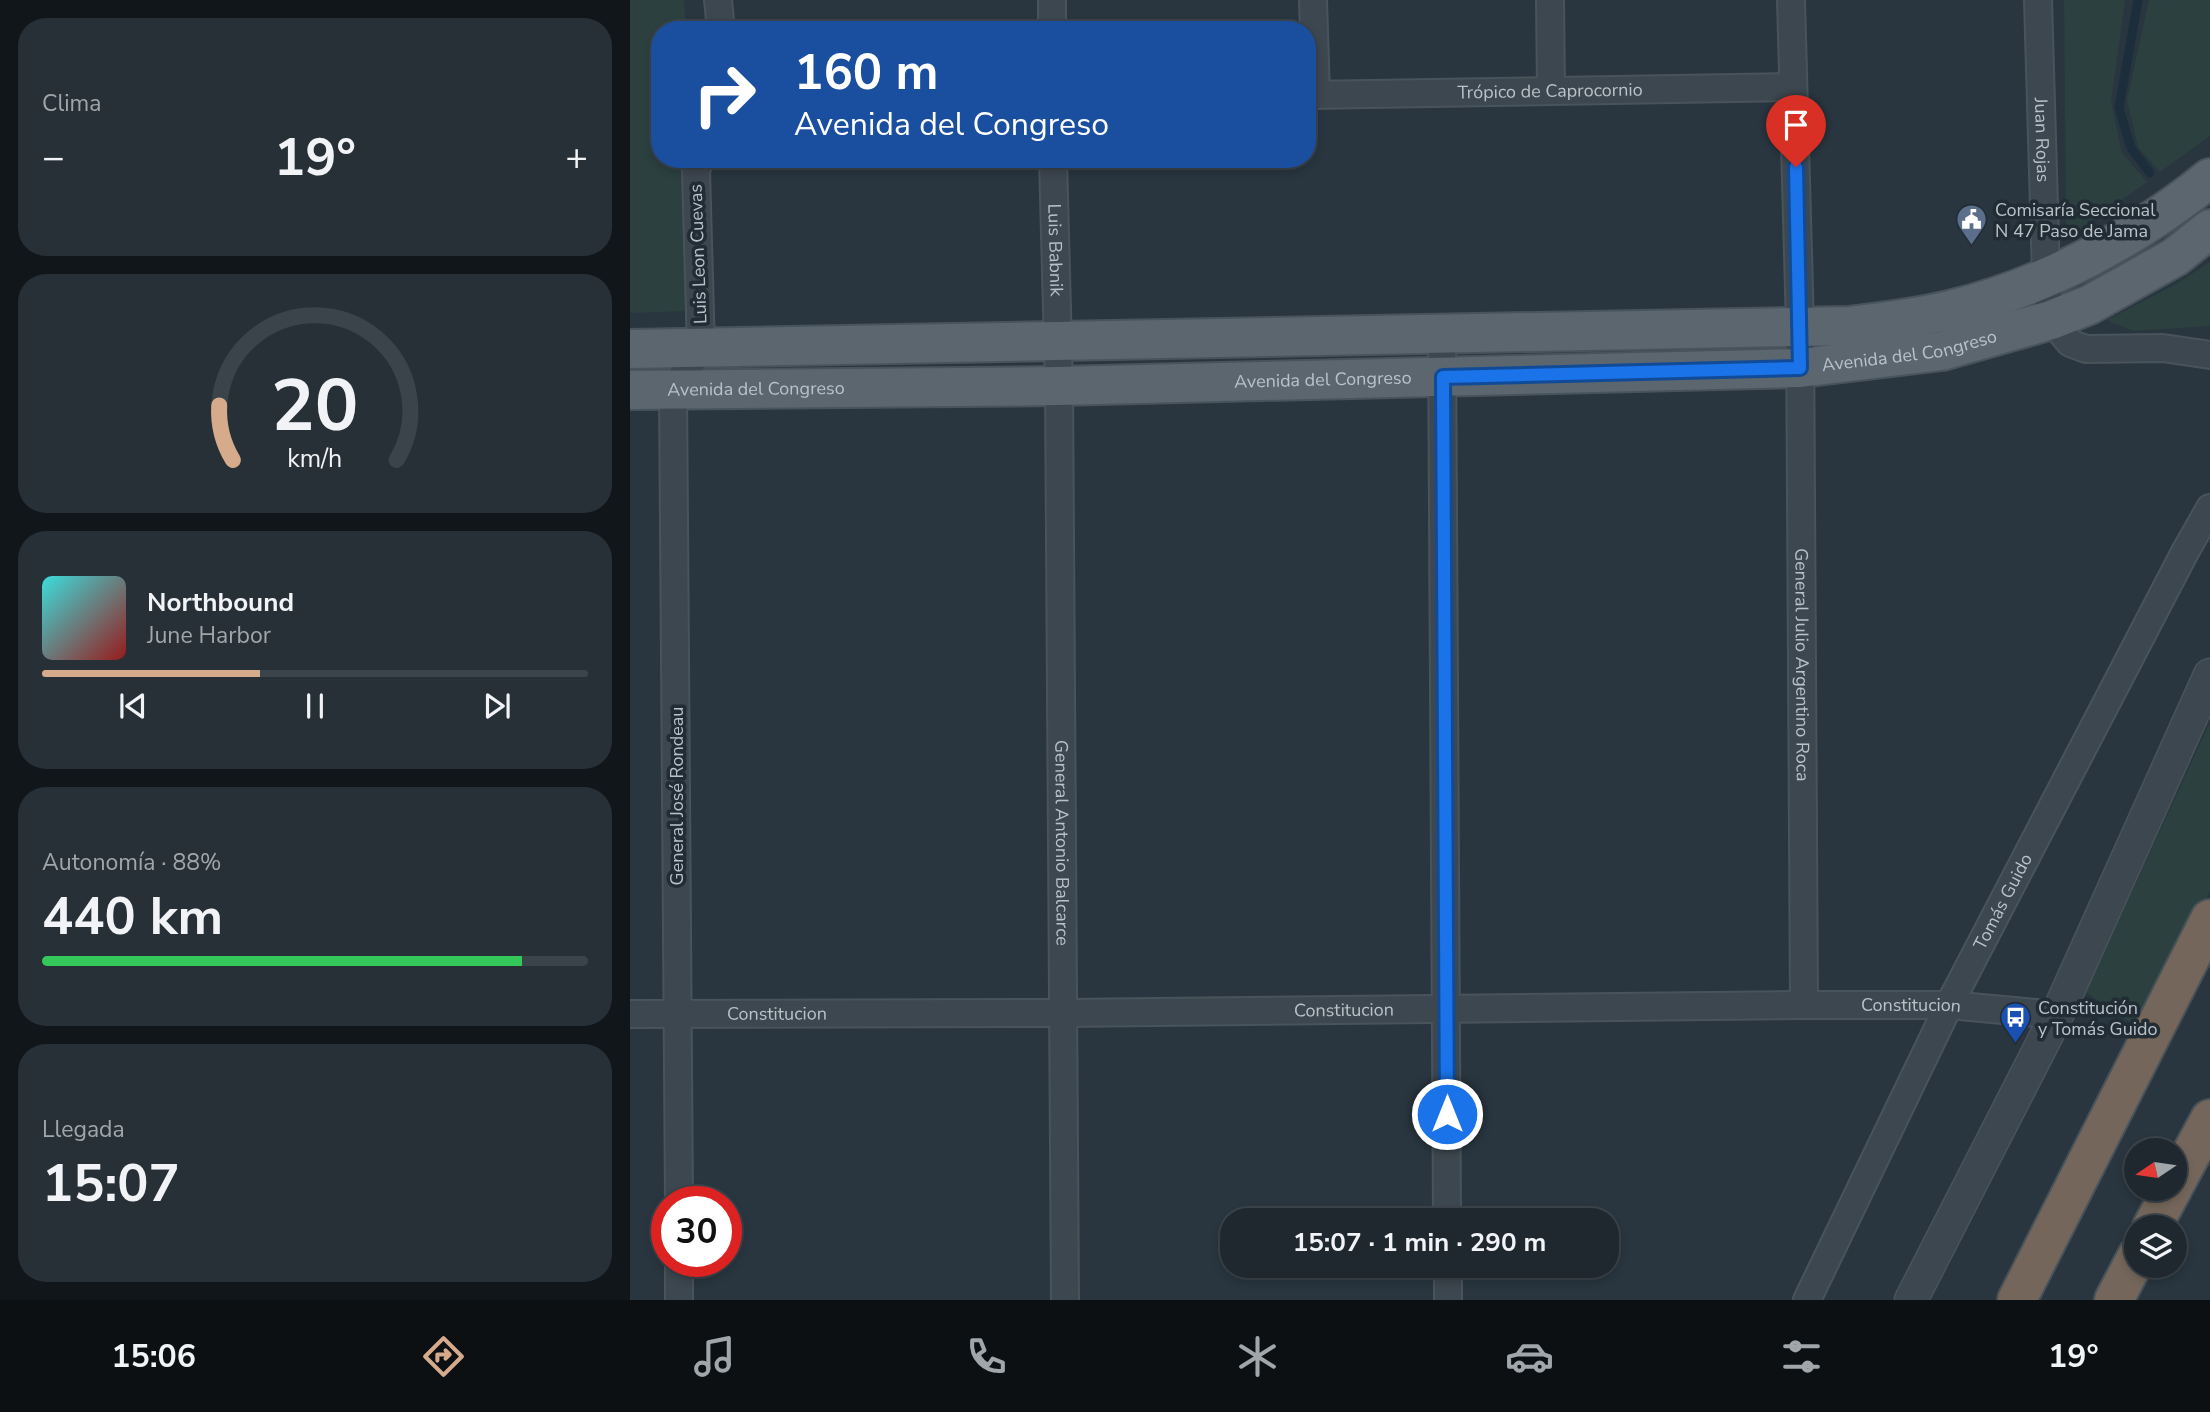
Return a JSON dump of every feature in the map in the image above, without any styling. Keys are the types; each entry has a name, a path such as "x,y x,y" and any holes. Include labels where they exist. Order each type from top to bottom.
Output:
{"highway":[{"path":"2017,1300 2210,919"},
{"path":"2188,1160 2210,1119"},
{"path":"2113,1300 2125,1278"}],"main road":[{"name":"Avenida del Congreso","path":"630,349 1850,326 1938,312 1999,295 2046,276 2139,229 2210,178"},
{"name":"Avenida del Congreso","path":"630,390 1059,386 1800,368 1942,351 2051,320 2089,305 2175,257 2210,229"}],"street":[{"path":"718,0 719,21"},
{"path":"1052,0 1052,21"},
{"path":"1313,0 1313,21"},
{"path":"1550,0 1551,91"},
{"name":"General Julio Argentino Roca","path":"1791,0 1800,326 1804,1004"},
{"name":"Juan Rojas","path":"2038,0 2046,276 2051,320"},
{"name":"Trópico de Caprocornio","path":"1316,95 1793,87"},
{"name":"Luis Leon Cuevas","path":"697,168 701,349"},
{"name":"Luis Babnik","path":"1053,168 1059,386"},
{"path":"2051,320 2070,343 2086,349 2163,348 2210,355"},
{"path":"1442,334 1447,1208"},
{"path":"673,389 701,349"},
{"name":"General Antonio Balcarce","path":"1059,386 1065,1300"},
{"name":"General José Rondeau","path":"673,389 679,1186"},
{"name":"Tomás Guido","path":"1807,1300 1949,1005 2210,508"},
{"path":"1911,1300 2057,1015 2210,676"},
{"name":"Constitucion","path":"630,1014 1064,1013 1804,1004 1949,1005 2057,1015"},
{"path":"679,1277 679,1300"},
{"path":"1448,1278 1448,1300"}],"green space":[{"path":"630,0 684,0 685,21 651,21 651,168 693,168 689,311 630,313"},
{"path":"2064,0 2125,0 2111,102 2122,153 2147,182 2080,230 2066,224"},
{"path":"2149,0 2210,0 2210,136 2160,172 2138,147 2127,100"},
{"path":"2210,200 2210,207 2166,240 2102,277 2086,285 2082,284 2083,280 2165,234"},
{"path":"2210,262 2210,326 2133,331 2107,320 2176,284"},
{"path":"2210,722 2210,891 2140,1029 2086,992"}],"waterway":[{"path":"2138,0 2119,108 2131,148 2150,173"}],"place":[{"name":"Comisaría Seccional N 47 Paso de Jama","path":"1972,247"},
{"name":"Constitución y Tomás Guido","path":"2015,1045"}],"route":[{"path":"1447,1114 1443,377 1800,368 1796,167"}]}
